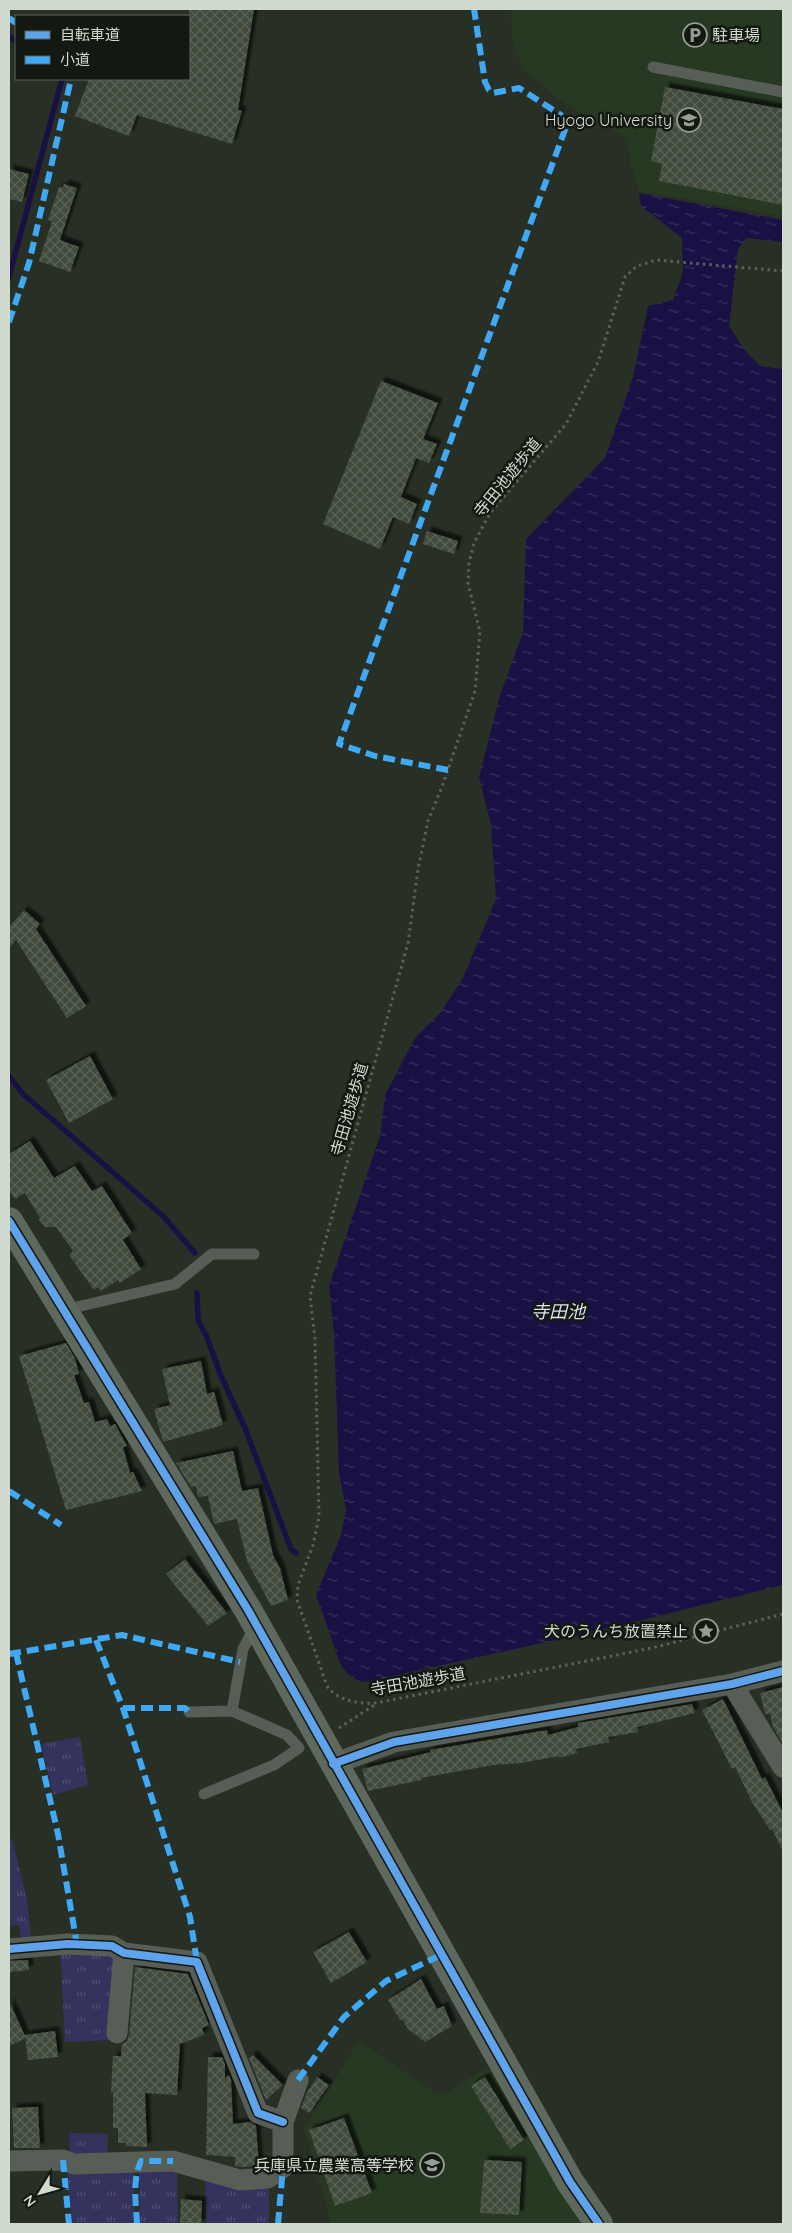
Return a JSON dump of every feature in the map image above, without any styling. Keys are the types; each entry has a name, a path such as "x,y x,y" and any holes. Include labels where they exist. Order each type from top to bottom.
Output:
{"street":[{"path":"9,1221 256,1625 570,2182 599,2224"},
{"path":"333,1764 394,1742 732,1684 783,1671"},
{"path":"732,1684 783,1767"},
{"path":"9,1948 68,1944 112,1946 124,1953 197,1962 258,2113 283,2122"},
{"path":"117,2033 124,1953"},
{"path":"9,2161 63,2160 74,2164 173,2160 240,2180 268,2178 283,2167 283,2122 298,2080"}],"lane":[{"path":"652,67 783,92"},
{"path":"64,1310 175,1284 212,1254 254,1254"},
{"path":"232,1711 243,1649 256,1625"},
{"path":"189,1712 232,1711 286,1735 299,1748 274,1765 204,1794"}],"shaded area":[{"name":"Hyogo University","path":"511,9 783,9 783,216 640,191 630,161 627,138 562,102 525,71 513,45"},
{"name":"兵庫県立農業高等学校","path":"359,2041 436,2093 443,2095 492,2064 587,2224 332,2224 304,2129"}],"green space":[{"path":"80,1737 88,1785 53,1795 41,1744"},
{"path":"12,1839 27,1900 31,1938 21,1939 19,1925 9,1926 9,1840"},
{"path":"60,1950 115,1953 110,2040 65,2042"},
{"path":"69,2133 108,2134 107,2158 70,2157"},
{"path":"133,2166 135,2224 72,2224 67,2169"},
{"path":"177,2166 178,2224 140,2224 139,2171"},
{"path":"205,2177 269,2180 269,2224 206,2224"}],"water":[{"name":"寺田池","path":"639,193 783,220 783,242 746,238 738,249 729,326 744,349 760,366 783,369 783,1585 602,1630 365,1682 352,1677 341,1666 316,1595 341,1535 346,1510 339,1473 334,1333 329,1286 380,1136 385,1095 415,1038 441,1012 463,978 496,899 491,825 479,777 500,695 523,632 526,539 605,458 633,377 648,306 673,300 683,272 682,238 641,206"}],"building":[{"path":"189,9 254,9 238,110 242,111 232,144 137,115 129,136 75,116 89,80 190,80"},
{"path":"665,87 783,109 783,205 659,181 662,164 651,161"},
{"path":"9,169 29,174 22,202 9,199"},
{"path":"64,184 77,188 60,240 79,247 70,272 39,261 52,221 48,220 59,187 63,188"},
{"path":"381,381 438,403 423,439 437,444 429,463 416,458 401,497 417,504 409,524 393,517 380,549 323,524"},
{"path":"427,531 458,541 454,554 423,544"},
{"path":"24,910 40,924 36,929 86,1006 67,1018 16,940 9,948 9,927"},
{"path":"90,1056 113,1099 69,1123 46,1080"},
{"path":"30,1141 54,1178 75,1166 92,1191 102,1186 132,1233 123,1240 141,1269 120,1283 118,1280 101,1291 98,1287 94,1290 69,1255 73,1251 56,1227 45,1227 39,1220 40,1218 25,1193 15,1199 9,1190 9,1154"},
{"path":"66,1343 75,1358 79,1374 74,1375 84,1403 89,1402 95,1422 107,1419 110,1426 115,1424 127,1446 123,1447 130,1473 133,1472 142,1491 66,1510 19,1356"},
{"path":"201,1361 207,1394 214,1392 223,1425 163,1442 154,1409 170,1405 162,1369"},
{"path":"233,1451 242,1491 258,1488 273,1555 280,1568 288,1600 271,1606 247,1561 237,1519 214,1524 208,1496 198,1497 196,1486 191,1487 176,1463"},
{"path":"185,1559 227,1613 208,1626 166,1574"},
{"path":"783,1687 783,1744 773,1727 770,1714 765,1714 760,1693"},
{"path":"723,1699 762,1779 765,1777 783,1813 783,1851 772,1829 770,1830 752,1802 735,1767 732,1769 702,1710"},
{"path":"692,1704 695,1713 637,1727 638,1732 608,1737 609,1742 576,1749 577,1753 559,1758 559,1756 521,1763 493,1765 421,1778 421,1780 368,1791 362,1769 431,1752 430,1750 547,1730 548,1735 578,1727 578,1723"},
{"path":"349,1932 367,1962 331,1983 313,1952"},
{"path":"28,1960 29,1970 9,1972 9,1961"},
{"path":"135,1967 188,1974 209,2025 202,2028 204,2035 180,2044 177,2095 145,2093 147,2147 126,2146 126,2143 118,2143 118,2128 113,2128 113,2092 111,2092 113,2056 121,2056 122,2044 127,2041 129,2035"},
{"path":"421,1979 437,2009 444,2006 452,2026 425,2042 408,2029 402,2019 400,2020 388,2000"},
{"path":"9,2001 26,2038 9,2046"},
{"path":"55,2031 58,2057 28,2060 25,2035"},
{"path":"253,2055 283,2085 266,2100 249,2058"},
{"path":"208,2057 222,2057 225,2064 225,2078 229,2075 231,2080 233,2124 250,2122 256,2126 259,2165 235,2166 235,2157 206,2155"},
{"path":"317,2077 329,2085 309,2113 301,2108 307,2093"},
{"path":"485,2077 524,2140 510,2149 471,2086"},
{"path":"38,2107 40,2148 14,2148 12,2108"},
{"path":"344,2118 372,2193 335,2206 309,2130"},
{"path":"484,2160 522,2162 519,2215 480,2213"},
{"path":"181,2199 202,2201 201,2224 180,2224"}],"waterway":[{"path":"9,36 15,41"},
{"path":"9,277 62,80"},
{"path":"9,1076 22,1093 163,1216 195,1253"},
{"path":"197,1293 198,1320 245,1428 291,1549 296,1553"}],"marked path":[{"path":"448,770 375,756 339,744 566,127 561,115 519,88 493,93 489,90 485,82 474,9"},
{"path":"9,18 15,22"},
{"path":"9,322 29,263 71,80"},
{"path":"9,1491 61,1525"},
{"path":"9,1654 122,1635 240,1662"},
{"path":"96,1640 123,1708 190,1917 197,1962"},
{"path":"16,1653 58,1834 77,1945"},
{"path":"123,1708 185,1708 189,1712"},
{"path":"298,2080 344,2017 386,1981 441,1955"},
{"path":"63,2160 69,2224"},
{"path":"137,2224 136,2176 141,2161 173,2161"},
{"path":"278,2224 283,2167"}],"cycle path":[{"path":"9,1221 248,1610 570,2182 599,2224"},
{"path":"333,1764 394,1742 732,1684 783,1671"},
{"path":"9,1949 68,1944 112,1946 124,1953 197,1962 258,2113 283,2122"}],"place":[{"name":"駐車場","path":"695,35"},
{"name":"Hyogo University","path":"689,120"},
{"name":"犬のうんち放置禁止","path":"706,1631"},
{"name":"兵庫県立農業高等学校","path":"432,2165"}]}
